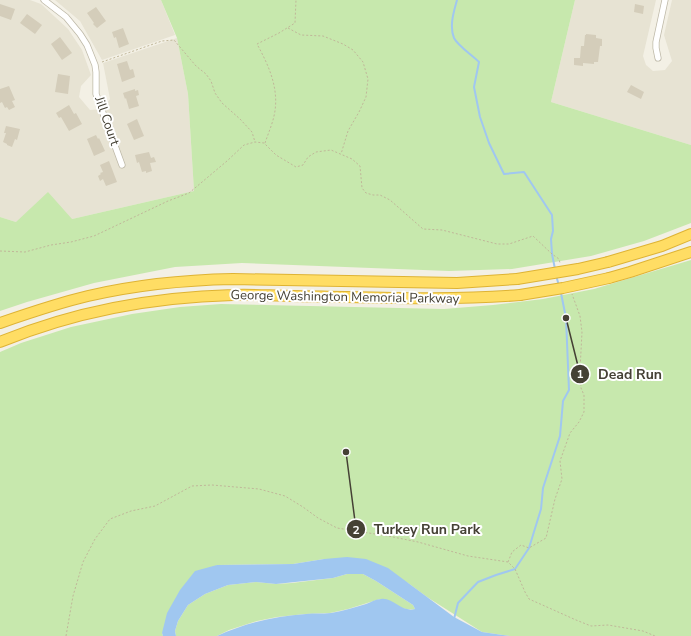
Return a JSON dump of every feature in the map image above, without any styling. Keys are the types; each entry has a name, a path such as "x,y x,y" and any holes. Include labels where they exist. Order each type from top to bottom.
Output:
{"highway":[{"name":"George Washington Memorial Parkway","path":"0,323 37,310 88,296 127,288 159,284 233,279 457,283 517,278 578,269 608,262 662,246 691,234"},
{"name":"George Washington Memorial Parkway","path":"0,342 79,316 131,305 171,299 234,295 449,299 520,295 609,278 691,252"}],"street":[{"name":"Jill Court","path":"44,0 66,17 87,45 95,65 96,94 122,165"},
{"path":"658,58 656,42 665,0"}],"path":[{"path":"264,143 274,116 276,101 275,85 265,58 257,44 296,24 296,0"},
{"path":"288,28 301,35 323,36 342,44 353,50 363,62 368,79 366,96 348,131 341,154"},
{"path":"95,65 162,41 174,40 196,66 206,74 211,81 215,93 222,103 252,132 255,142"},
{"path":"0,251 25,252 94,236 168,201 189,193 244,146 255,142 264,143 276,155 296,167 303,165 308,157 316,152 331,150 341,154 352,159 360,166 362,188 366,193 380,195 390,200 423,229 442,230 497,244 509,244 533,236 559,260 561,266"},
{"path":"508,562 512,552 521,545 529,548 546,538 555,499 562,479 560,461 570,434 584,412 584,395 581,388 580,370 582,332 580,316 571,291"},
{"path":"66,636 73,596 83,562 95,538 110,519 131,511 155,506 192,486 212,485 259,488 285,496 318,518 337,528 388,536 418,542 468,556 508,562 515,569 529,599 591,626 608,625 643,631 654,636"}],"shaded area":[{"path":"0,0 30,0 41,4 68,29 82,50 91,75 81,86 79,97 90,110 103,109 110,99 103,63 177,38 188,94 194,191 72,219 16,222 0,217"},
{"path":"55,0 161,0 175,35 102,60 80,21"},
{"path":"575,0 656,0 643,56 646,65 653,71 665,70 672,61 664,35 672,0 691,0 691,145 551,102"}],"green space":[{"path":"161,0 575,0 551,102 691,145 691,223 644,241 591,256 512,269 449,271 242,263 175,267 94,283 0,311 0,217 16,222 48,192 72,219 194,191 188,94 177,38"},
{"path":"691,260 691,636 510,636 482,632 408,583 324,559 293,564 217,565 162,633 163,636 0,636 0,352 21,343 71,327 132,314 180,307 221,304 444,309 493,305 543,299 594,289"},
{"path":"347,574 363,574 413,605 415,609 411,610 402,608 380,599 330,613 277,617 257,621 229,630 217,636 176,636 175,631 178,621 188,605 205,594 228,585 256,582 276,584 292,583 333,578"}],"water":[{"path":"347,557 366,559 388,568 454,617 482,632 510,636 217,636 238,627 272,618 331,613 379,599 390,600 406,609 415,609 413,605 363,574 347,574 333,578 276,584 256,582 228,585 205,594 188,605 178,621 175,631 176,636 163,636 162,633 167,613 180,590 195,571 217,565 293,564"}],"building":[{"path":"0,4 15,9 11,20 0,16"},
{"path":"635,4 644,6 643,14 634,12"},
{"path":"96,7 106,21 97,28 87,13"},
{"path":"27,14 42,25 35,34 20,23"},
{"path":"123,28 129,44 119,48 116,37 114,38 112,32"},
{"path":"586,34 596,35 596,38 602,39 598,62 594,62 594,64 583,63 583,66 574,65 574,58 580,58 581,46 584,46"},
{"path":"60,37 72,53 62,60 51,44"},
{"path":"127,61 130,70 133,69 135,77 122,82 117,64"},
{"path":"58,74 70,76 68,94 55,92"},
{"path":"631,85 644,92 641,99 627,92"},
{"path":"9,86 15,100 12,101 15,107 9,110 7,107 5,108 2,102 0,103 0,89"},
{"path":"135,89 135,91 138,90 139,95 136,96 139,106 129,109 123,93"},
{"path":"69,105 74,114 76,113 82,124 69,131 61,117 59,118 56,113"},
{"path":"137,119 144,136 134,140 127,124"},
{"path":"6,126 20,129 17,140 15,139 12,147 3,142 6,133 4,133"},
{"path":"96,135 105,151 94,156 87,139"},
{"path":"149,152 151,158 154,157 156,162 150,163 152,171 146,173 146,171 142,172 135,155"},
{"path":"109,161 117,182 106,186 103,179 100,181 98,176 103,172 100,165"}],"waterway":[{"path":"457,0 452,19 454,38 479,62 474,87 480,117 489,143 504,174 524,172 552,215 553,231 551,239 555,269"},
{"path":"556,275 559,286"},
{"path":"454,619 458,603 478,582 515,569 529,548 541,509 543,488 560,436 563,401 569,390 566,318 561,293"}],"place":[{"name":"Dead Run","path":"566,318"},
{"name":"Turkey Run Park","path":"346,452"}]}
